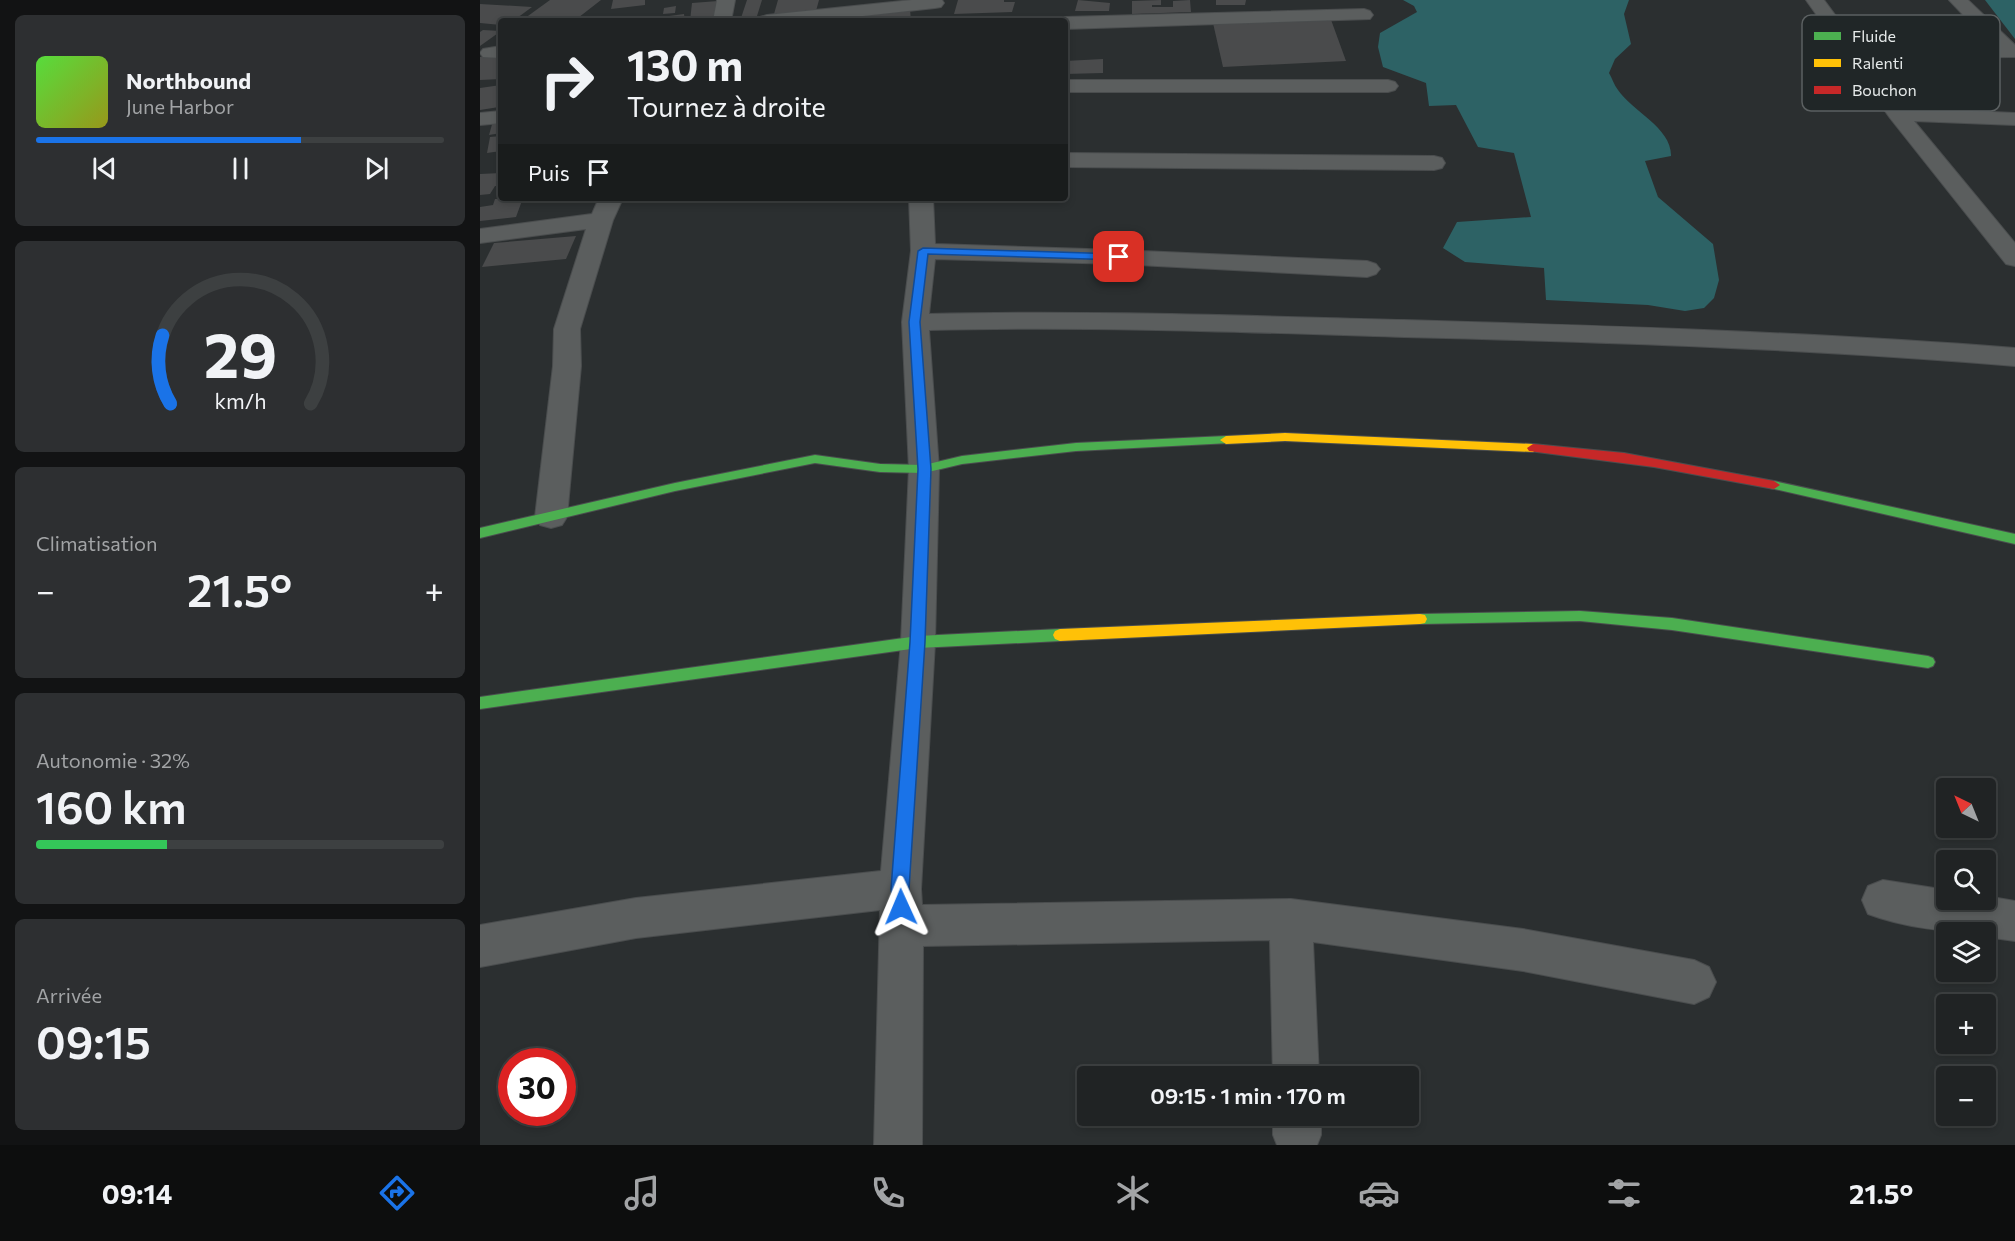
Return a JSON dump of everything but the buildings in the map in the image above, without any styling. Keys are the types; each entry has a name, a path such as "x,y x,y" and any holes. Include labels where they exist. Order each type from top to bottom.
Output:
{"street":[{"path":"723,18 726,0"},
{"path":"1815,0 1825,15"},
{"path":"1958,0 1974,15"},
{"path":"807,18 935,8"},
{"path":"1068,23 1364,15"},
{"path":"2000,40 2011,51"},
{"path":"1068,86 1388,87"},
{"path":"1895,111 2015,259"},
{"path":"1897,114 2015,118"},
{"path":"480,119 498,117"},
{"path":"1068,160 1434,163"},
{"path":"898,1145 901,907 918,642 924,469 915,322 923,251 921,201"},
{"path":"480,236 606,209"},
{"path":"551,517 567,366 567,329 606,209"},
{"path":"923,251 1119,257 1367,269"},
{"path":"915,322 1058,319 1606,334 1893,347 2015,357"},
{"path":"480,532 675,487 815,459 880,468 924,469 962,460 1076,447 1285,437 1436,442 1563,450 1702,470 1829,496 2015,539"},
{"path":"480,703 918,642 1269,625 1580,616 1672,624 1928,662"},
{"path":"1883,900 2015,921"},
{"path":"480,946 531,934 708,907 901,907 1291,919 1523,950 1694,982"},
{"path":"1291,919 1296,1066"}],"shaded area":[{"path":"1403,0 1629,0 1624,14 1631,44 1615,59 1609,73 1624,98 1658,128 1670,146 1671,156 1645,161 1658,197 1713,244 1719,280 1714,298 1704,308 1685,311 1648,305 1546,300 1544,268 1465,262 1443,248 1457,222 1531,217 1514,153 1478,147 1456,105 1429,106 1426,83 1383,67 1378,47 1380,33 1417,12 1414,6"},
{"path":"1985,0 2015,0 2015,39 2000,20 2000,15 1997,15"}],"traffic: fast":[{"path":"480,533 675,487 815,459 880,468 924,469 962,460 1076,447 1226,440"},
{"path":"1774,485 2015,539"},
{"path":"1420,619 1580,616 1672,624 1928,662"},
{"path":"480,703 918,642 1060,635"}],"traffic: slow":[{"path":"1226,440 1285,437 1533,448"},
{"path":"1060,635 1420,619"}],"traffic: jam":[{"path":"1533,448 1624,458 1774,485"}],"route":[{"path":"901,907 900,889 918,642 924,469 915,322 923,251 1119,257"}]}
